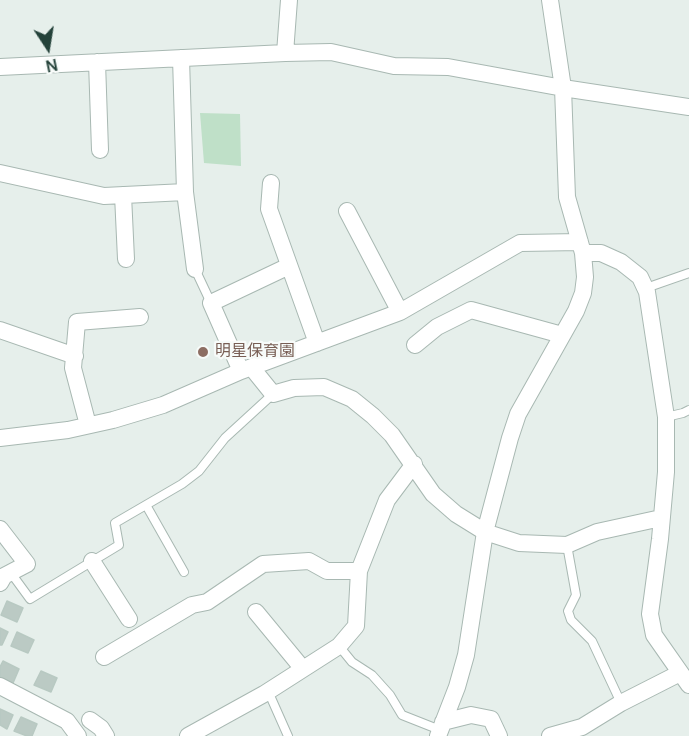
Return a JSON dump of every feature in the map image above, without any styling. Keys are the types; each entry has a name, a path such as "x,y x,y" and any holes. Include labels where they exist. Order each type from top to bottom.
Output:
{"street":[{"path":"285,53 289,0"},
{"path":"440,729 457,687 466,655 485,532 510,438 518,414 576,312 583,293 585,277 582,247 567,197 563,88 550,0"},
{"path":"0,67 332,52 394,66 448,67 563,88 689,107"},
{"path":"181,58 185,192 195,269"},
{"path":"97,63 100,150"},
{"path":"0,173 104,196 185,192"},
{"path":"271,183 269,209 317,343"},
{"path":"123,195 126,259"},
{"path":"346,211 400,312"},
{"path":"0,438 68,430 163,405 247,369 400,312 520,243 582,247 621,262 640,277 646,288 666,417 666,472 650,614 654,635 685,679 621,703 582,726 550,736"},
{"path":"289,266 210,303 247,369 273,394 294,387 324,387 352,399 392,435 433,494 456,514 485,532 519,543 567,545 597,532 662,518"},
{"path":"415,345 437,327 471,310 562,335"},
{"path":"88,425 73,368 77,322 140,317"},
{"path":"0,330 75,356"},
{"path":"188,736 268,691 339,646 356,626 359,571 387,500 414,464"},
{"path":"0,529 27,564 5,578"},
{"path":"92,561 129,619"},
{"path":"104,657 192,605 207,602 263,564 309,561 327,571 359,571"},
{"path":"256,612 303,669"},
{"path":"0,687 67,721 78,736"},
{"path":"440,729 471,715 491,719 499,736"},
{"path":"90,720 101,728 106,736"}],"lane":[{"path":"195,269 210,303"},
{"path":"646,288 689,273"},
{"path":"5,578 30,599 118,545 114,523 182,484 199,471 225,438 273,394"},
{"path":"666,417 689,410"},
{"path":"146,504 184,572"},
{"path":"567,545 576,596 568,610 571,620 592,641 621,703"},
{"path":"339,646 352,662 372,675 390,695 402,715 440,729"},
{"path":"268,691 288,736"}],"green space":[{"path":"200,113 240,114 241,166 204,163"}],"building":[{"path":"7,601 23,608 17,622 1,615"},
{"path":"0,628 8,632 2,645 0,645"},
{"path":"17,632 34,640 28,653 11,646"},
{"path":"3,661 19,669 13,683 0,677 0,667"},
{"path":"41,671 57,678 51,692 34,685"},
{"path":"0,709 13,715 7,729 0,725"},
{"path":"21,717 37,724 32,736 14,731"}],"place":[{"name":"明星保育園","path":"203,352"}]}
